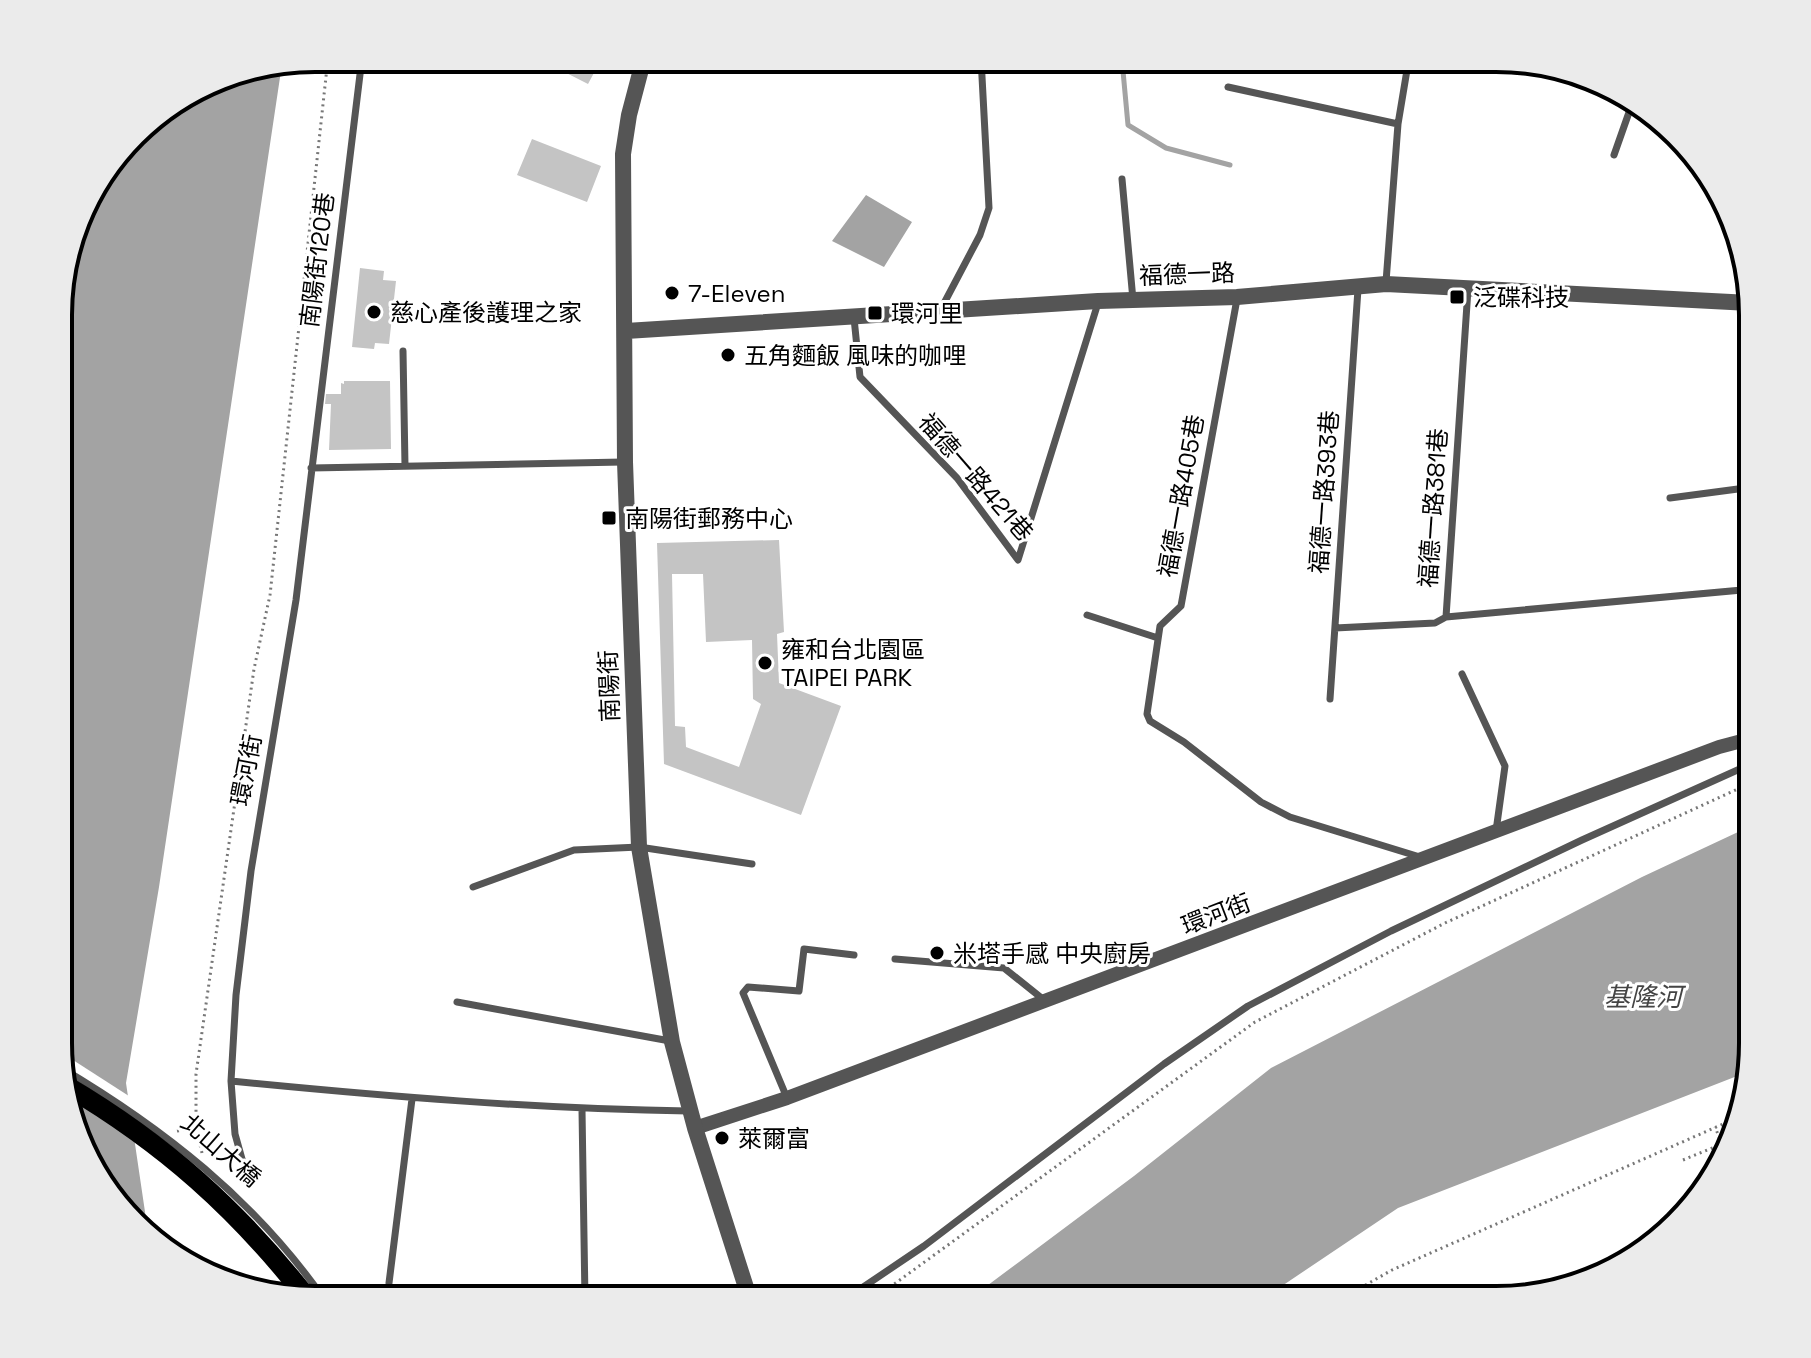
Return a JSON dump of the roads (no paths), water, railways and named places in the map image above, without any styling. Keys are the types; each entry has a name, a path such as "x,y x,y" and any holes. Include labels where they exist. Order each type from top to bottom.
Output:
{"main road":[{"name":"北山大橋","path":"77,1093 170,1155 207,1186 269,1250 297,1285"}],"street":[{"name":"南陽街","path":"640,72 623,154 625,462 639,847 672,1042 695,1128 745,1285"},
{"name":"福德一路","path":"626,331 1098,301 1237,297 1358,289 1386,284 1738,302"},
{"name":"環河街","path":"695,1128 787,1098 1422,857 1738,742"}],"lane":[{"name":"南陽街120巷","path":"311,468 360,72"},
{"path":"940,311 980,235 989,208 982,73"},
{"path":"1386,284 1398,124 1407,73"},
{"path":"1228,87 1398,124"},
{"path":"1614,155 1629,112"},
{"path":"1122,179 1133,300"},
{"name":"福德一路393巷","path":"1330,699 1358,289"},
{"name":"福德一路381巷","path":"1335,628 1435,623 1446,617 1468,289"},
{"name":"福德一路405巷","path":"1237,297 1181,606 1160,626 1147,714 1150,721 1184,742 1261,802 1290,817 1422,857"},
{"name":"福德一路421巷","path":"854,316 860,377 957,478 1018,560 1098,301"},
{"path":"403,351 405,466"},
{"path":"311,468 625,462"},
{"name":"環河街","path":"247,1177 235,1134 231,1081 236,995 251,871 296,600 311,468"},
{"path":"1670,498 1739,489"},
{"path":"1446,617 1739,590"},
{"path":"1087,615 1158,638"},
{"path":"1462,674 1505,766 1496,831"},
{"path":"866,1285 924,1246 1164,1064 1248,1006 1404,924 1738,770"},
{"path":"473,887 574,850 639,847 752,864"},
{"path":"787,1098 743,993 748,987 799,991 804,949 854,955"},
{"path":"895,959 1004,968 1045,1001"},
{"path":"457,1002 672,1042"},
{"name":"北山大橋","path":"75,1077 161,1132 215,1176 257,1217 313,1285"},
{"path":"231,1081 412,1099 582,1110 690,1111"},
{"path":"389,1283 412,1099"},
{"path":"582,1110 585,1285"}],"water":[{"path":"280,74 159,887 126,1083 146,1217 122,1191 90,1136 80,1106 73,1059 74,283 90,222 113,180 132,155 155,132 207,97 252,80"},
{"path":"866,195 912,222 884,267 832,241"},
{"name":"基隆河","path":"1738,832 1737,1076 1398,1208 1282,1286 987,1286 1271,1068 1642,877"}],"waterway":[{"path":"1123,73 1128,125 1166,148 1230,165"}],"place":[{"name":"7-Eleven","path":"672,293"},
{"name":"泛碟科技","path":"1457,297"},
{"name":"慈心產後護理之家","path":"374,312"},
{"name":"環河里","path":"875,313"},
{"name":"五角麵飯 風味的咖哩","path":"728,355"},
{"name":"南陽街郵務中心","path":"609,518"},
{"name":"雍和台北園區 TAIPEI PARK","path":"765,663"},
{"name":"米塔手感 中央廚房","path":"937,953"},
{"name":"萊爾富","path":"722,1138"}]}
